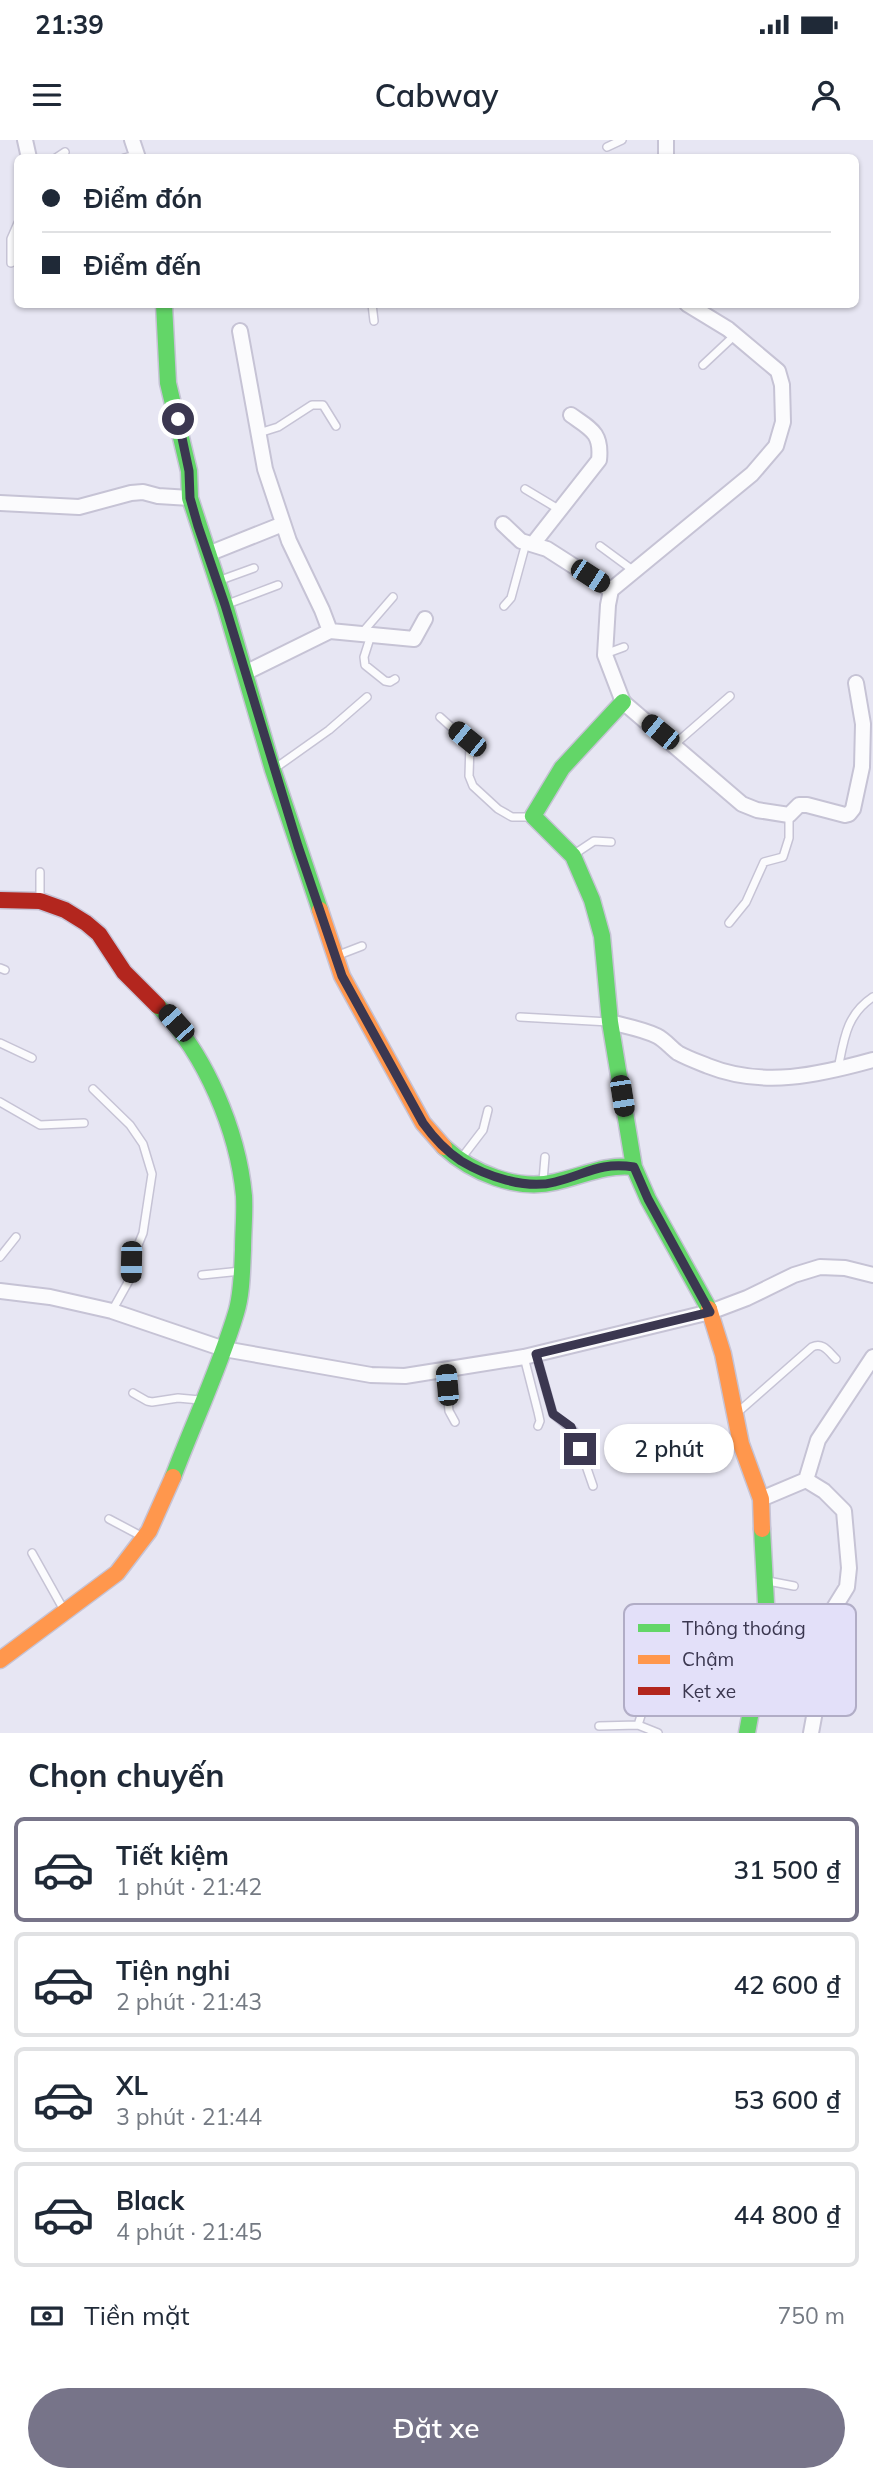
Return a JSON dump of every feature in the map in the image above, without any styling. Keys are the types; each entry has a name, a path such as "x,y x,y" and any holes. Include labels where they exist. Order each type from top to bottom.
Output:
{"street":[{"path":"164,308 169,383 189,471 190,498 225,605 273,770 342,976 423,1123 435,1139 460,1160 503,1179 543,1183 553,1183 597,1167 634,1167"},
{"path":"693,308 736,335 778,371 782,384 783,422 776,446 752,474 611,590 605,655 623,702 742,804 757,810 789,815 799,805 831,813 849,814 867,770 856,683"},
{"path":"240,331 265,469 283,524 330,631"},
{"path":"529,544 599,460 596,435 570,415"},
{"path":"0,503 79,507 131,492 190,498"},
{"path":"208,554 283,524"},
{"path":"503,524 529,544 547,549 611,590"},
{"path":"245,673 330,631 414,639 425,618"},
{"path":"623,702 562,764 533,816 573,856 592,900 602,936 610,1022 634,1167 648,1199 710,1312 723,1354 741,1444 761,1499 767,1604"},
{"path":"0,900 40,901 65,910 99,934 124,972 176,1023 222,1106 243,1178 244,1198 242,1271 237,1311 166,1495 144,1538 117,1573 0,1660"},
{"path":"610,1022 656,1036 679,1053 710,1067 761,1078 793,1077 838,1070 873,1060"},
{"path":"0,1291 50,1297 111,1311 224,1349 371,1375 405,1376 530,1356 710,1312 747,1298 794,1275 820,1267 845,1268 873,1275"},
{"path":"806,1480 818,1440 873,1357"},
{"path":"761,1499 806,1480"},
{"path":"806,1480 824,1490 844,1511 849,1568 847,1587 836,1604"}],"lane":[{"path":"607,147 622,140"},
{"path":"11,263 11,239 14,232"},
{"path":"372,308 374,321"},
{"path":"703,365 736,335"},
{"path":"260,433 278,427 312,405 323,405 336,426"},
{"path":"524,489 560,510"},
{"path":"504,606 511,598 529,544"},
{"path":"600,546 635,571"},
{"path":"217,581 254,568"},
{"path":"225,605 278,584"},
{"path":"393,597 366,635 364,657 365,665 385,681 395,679"},
{"path":"605,655 624,647"},
{"path":"674,744 730,696"},
{"path":"273,770 346,717 367,697"},
{"path":"440,717 470,744 469,776 472,786 512,817 517,819 533,816"},
{"path":"729,923 746,902 764,862 783,858 789,838 789,815"},
{"path":"573,856 594,841 611,842"},
{"path":"40,872 40,901"},
{"path":"335,956 362,946"},
{"path":"838,1070 844,1039 853,1016 859,1006 873,997"},
{"path":"520,1017 610,1022"},
{"path":"0,1043 32,1058"},
{"path":"93,1089 137,1135 148,1155 152,1174 143,1233 131,1262 131,1277 111,1311"},
{"path":"0,1102 40,1125 84,1123"},
{"path":"460,1160 483,1130 488,1110"},
{"path":"543,1183 545,1157"},
{"path":"0,1257 16,1237"},
{"path":"202,1275 242,1271"},
{"path":"736,1414 812,1347 823,1346 836,1359"},
{"path":"530,1356 540,1421 538,1426"},
{"path":"530,1356 553,1414 573,1431 593,1486"},
{"path":"445,1370 449,1411 455,1422"},
{"path":"134,1393 152,1402 178,1398 204,1400"},
{"path":"109,1520 144,1538"},
{"path":"32,1553 65,1612"},
{"path":"767,1581 794,1586"},
{"path":"638,1725 641,1716"},
{"path":"599,1726 638,1725 658,1733"}],"traffic: fast":[{"path":"164,308 168,383 189,471 190,498 225,605 273,770 320,910"},
{"path":"623,702 562,768 533,816 573,856 592,900 602,936 610,1022 634,1167 648,1199 709,1309"},
{"path":"158,1006 190,1046 216,1094 235,1145 244,1196 242,1274 238,1306 230,1333 173,1477"},
{"path":"444,1147 481,1172 526,1184 555,1182 613,1167 634,1167"},
{"path":"762,1529 766,1604"},
{"path":"747,1733 750,1716"}],"traffic: slow":[{"path":"320,910 342,976 423,1123 444,1147"},
{"path":"709,1309 723,1354 741,1444 761,1499 762,1529"},
{"path":"0,1660 117,1573 149,1531 173,1477"}],"traffic: jam":[{"path":"0,900 40,901 65,910 86,923 99,934 124,972 158,1006"}],"route":[{"path":"178,419 189,471 190,498 198,526 225,605 273,770 342,976 423,1123 435,1139 460,1160 503,1179 553,1183 597,1167 634,1167 648,1199 710,1312 536,1354 553,1414 571,1427 580,1449"}]}
